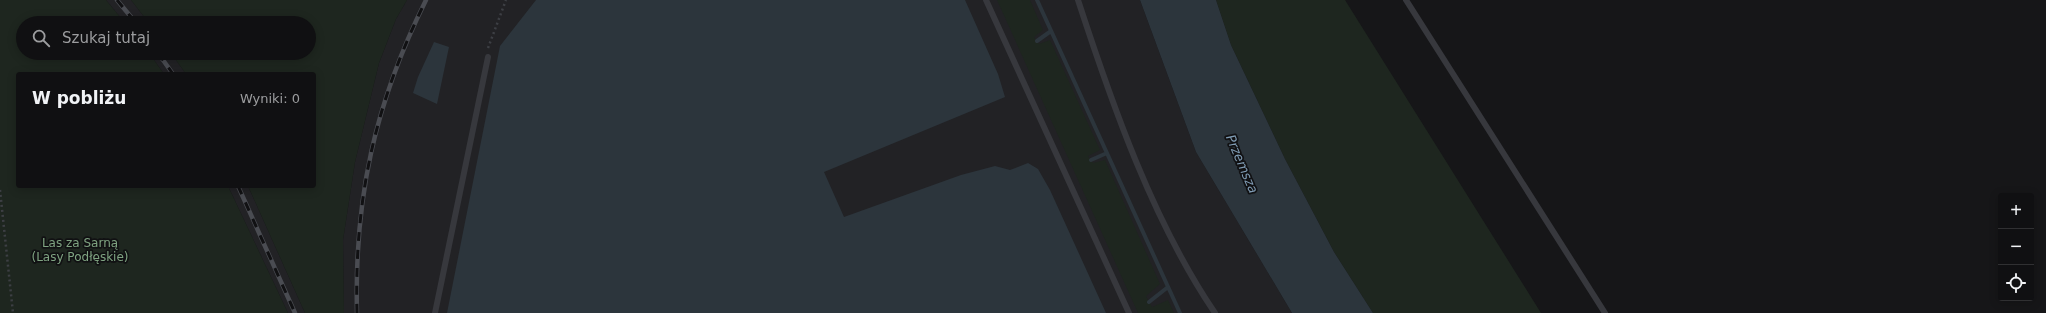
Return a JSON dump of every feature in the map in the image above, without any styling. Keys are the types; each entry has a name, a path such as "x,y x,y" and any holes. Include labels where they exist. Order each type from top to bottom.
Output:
{"lane":[{"path":"986,0 1129,313"},
{"path":"1078,0 1118,116 1152,197 1178,252 1214,313"},
{"path":"1406,0 1605,313"},
{"path":"435,313 488,57"}],"path":[{"path":"490,43 506,0"},
{"path":"0,190 13,313"}],"shaded area":[{"path":"106,0 131,0 144,16 119,16"},
{"path":"407,0 1140,0 1196,152 1292,313 344,313 343,240 355,162 379,63 396,19"},
{"path":"154,60 176,60 185,72 163,72"},
{"path":"229,188 249,188 305,313 288,313"}],"green space":[{"name":"Las za Sarną (Lasy Podłęskie)","path":"0,0 106,0 119,16 16,16 16,60 154,60 163,72 16,72 16,188 229,188 288,313 0,313"},
{"path":"131,0 407,0 396,19 379,63 355,162 343,240 344,313 305,313 249,188 316,188 316,72 185,72 176,60 316,60 316,16 144,16"},
{"path":"997,0 1030,0 1043,30 1034,37 1039,44 1050,40 1100,150 1088,156 1093,163 1105,160 1160,284 1146,296 1152,307 1168,300 1174,313 1138,313"},
{"path":"1216,0 1345,0 1541,313 1373,313 1334,252 1285,159 1231,45"}],"water":[{"path":"536,0 965,0 998,74 1005,97 824,172 844,217 961,175 995,166 1010,170 1028,163 1038,169 1050,190 1106,313 447,313 500,46"},
{"name":"Przemsza","path":"1140,0 1216,0 1231,45 1285,159 1334,252 1373,313 1292,313 1196,152"},
{"path":"434,42 449,47 437,104 413,93 418,77"}],"waterway":[{"path":"1037,0 1180,313"},
{"path":"1037,41 1051,31"},
{"path":"1091,160 1107,153"},
{"path":"1149,302 1168,287"}],"railway":[{"path":"117,0 130,16"},
{"path":"357,313 359,230 371,152 393,76 408,38 426,0"},
{"path":"163,60 172,72"},
{"path":"239,188 295,313"}]}
